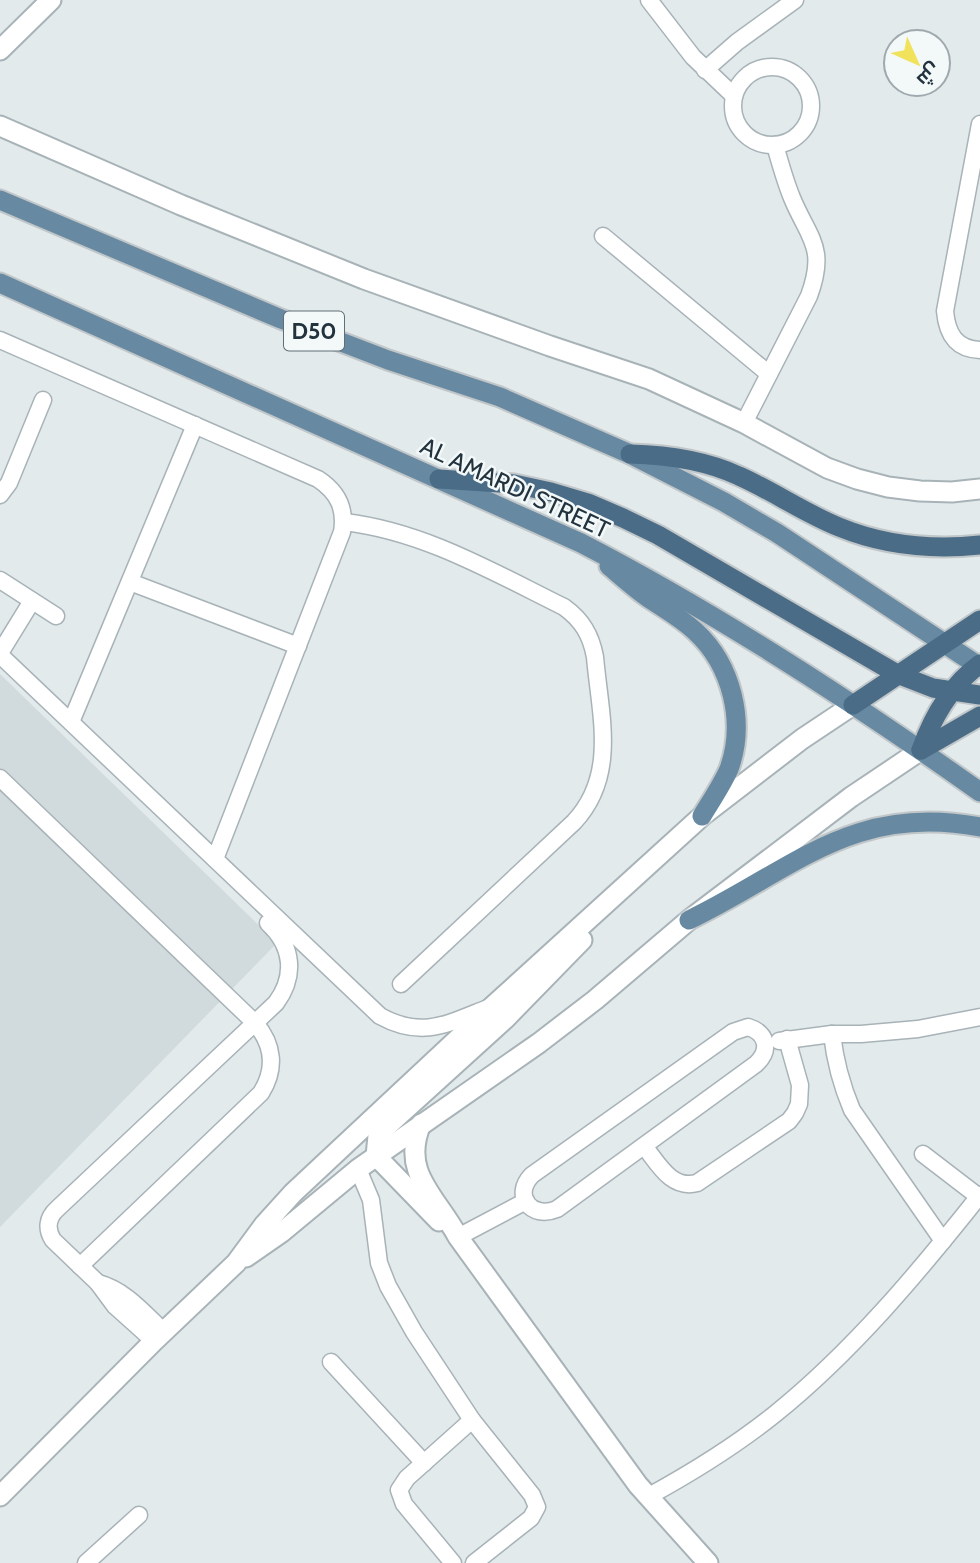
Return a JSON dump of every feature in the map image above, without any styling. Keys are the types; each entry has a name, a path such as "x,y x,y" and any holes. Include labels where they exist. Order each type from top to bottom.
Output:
{"highway":[{"path":"631,454 685,459 738,475 812,516 870,537 932,546 980,545"},
{"path":"439,479 514,484 551,492 600,508 657,535 897,674 915,682 980,695"},
{"path":"853,705 980,620"},
{"path":"921,750 933,719 951,691 979,665"},
{"path":"921,750 980,716"}],"main road":[{"name":"D50","path":"0,200 281,319 388,360 500,397 631,454 777,533 979,665"},
{"name":"AL AMARDI STREET","path":"0,283 581,543 645,576 719,619 853,705 980,792"},
{"path":"581,543 628,583 697,632 720,662 728,679 736,715 733,753 728,771 702,816"},
{"path":"689,920 821,846 846,835 922,820 980,827"}],"street":[{"path":"0,50 51,0"},
{"path":"0,126 284,247 457,313 649,379 744,422 827,468 888,487 920,491 980,489"},
{"path":"236,1263 264,1225 293,1193 702,816 802,739 853,705"},
{"path":"0,1496 159,1336 236,1263 282,1232 358,1169 539,1043 595,1000 689,920 851,797 921,750"},
{"path":"458,1237 376,1156 378,1136 505,1019 570,954 647,866"},
{"path":"421,1124 414,1146 416,1170 458,1237 649,1496 708,1563"}],"lane":[{"path":"649,0 705,69 734,96"},
{"path":"705,69 795,0"},
{"path":"769,66 793,72 809,90 810,115 806,127 798,136 787,142 762,144 742,131 732,109 734,96 738,85 746,76 769,66"},
{"path":"980,124 945,312 946,327 953,340 965,348 980,350"},
{"path":"744,422 809,296 817,263 816,246 792,197 775,145"},
{"path":"603,236 769,374"},
{"path":"0,340 327,485 340,501 344,522 342,532 215,859"},
{"path":"0,495 12,475 43,400"},
{"path":"71,722 195,425"},
{"path":"344,522 371,525 422,540 564,607 582,623 593,645 595,657 603,760 597,788 590,800 574,822 401,984"},
{"path":"0,580 56,616"},
{"path":"130,582 298,646"},
{"path":"32,601 0,654 370,1007 404,1027 430,1028 493,1006"},
{"path":"0,778 256,1023 263,1031 271,1051 271,1073 261,1093 79,1266"},
{"path":"159,1336 125,1296 107,1285 98,1283 79,1266 49,1234 49,1220 52,1214 284,994 290,959 281,937 258,913 241,884"},
{"path":"766,1042 832,1034 918,1030 980,1017"},
{"path":"748,1027 762,1034 766,1050 756,1063 644,1146 557,1209 548,1213 540,1212 531,1208 526,1201 524,1187 532,1175 733,1032 748,1027"},
{"path":"832,1034 838,1073 852,1110 943,1241"},
{"path":"644,1146 669,1178 690,1185 697,1183 789,1121 799,1104 801,1094 787,1040"},
{"path":"649,1496 693,1472 735,1444 814,1381 850,1346 943,1241 979,1196 923,1154"},
{"path":"358,1169 371,1200 379,1263 388,1286 421,1343 472,1420 533,1495 537,1507 531,1518 474,1563"},
{"path":"458,1237 526,1201"},
{"path":"331,1362 424,1463"},
{"path":"453,1563 400,1497 402,1483 472,1420"},
{"path":"86,1563 139,1515"}],"shaded area":[{"path":"0,674 277,943 0,1227"}]}
